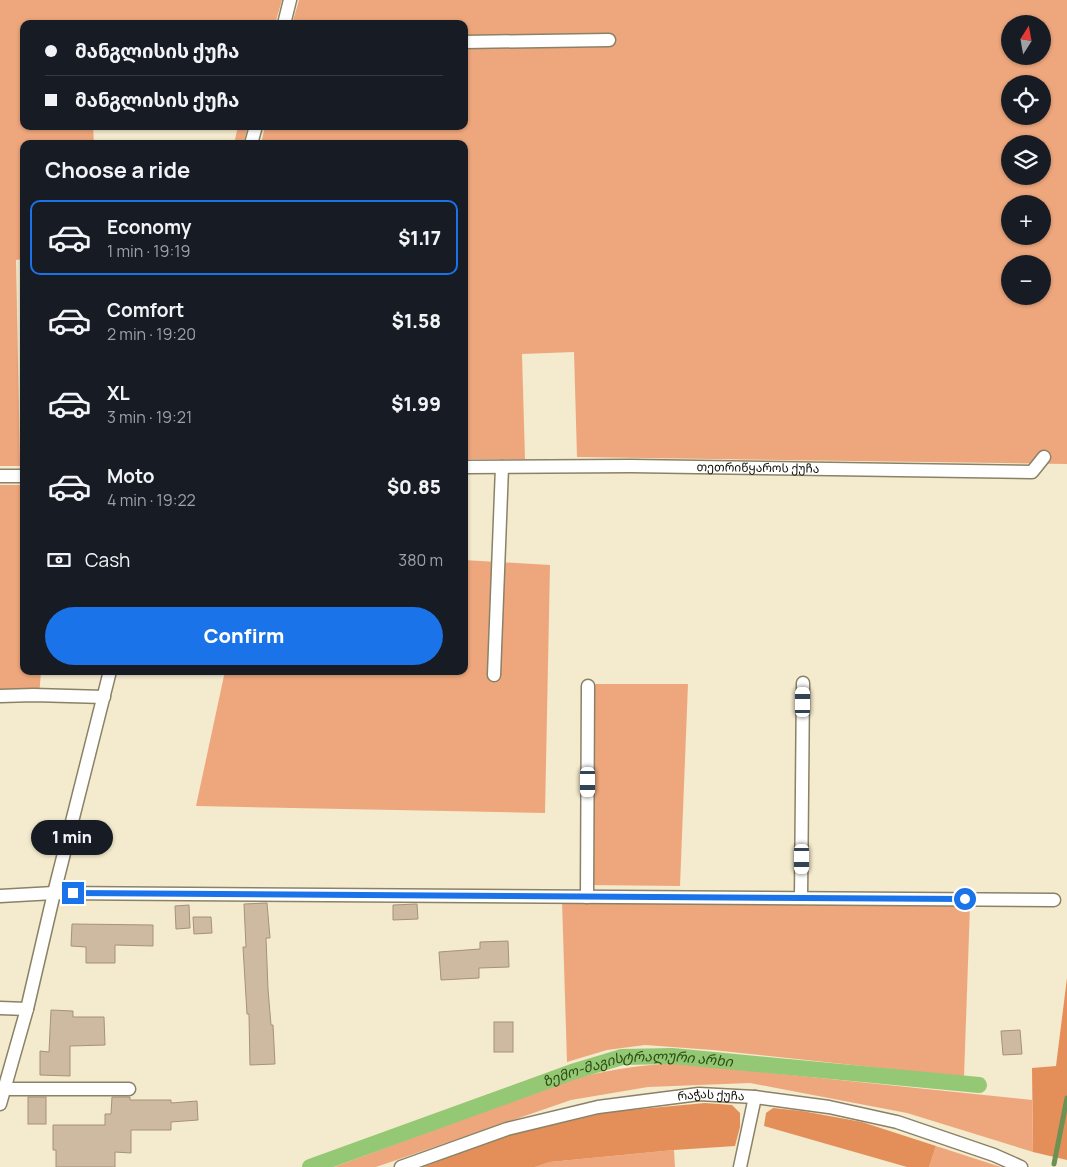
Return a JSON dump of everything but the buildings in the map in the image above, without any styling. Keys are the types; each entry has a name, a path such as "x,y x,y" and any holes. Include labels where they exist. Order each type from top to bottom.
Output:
{"street":[{"path":"285,20 290,0"},
{"path":"468,42 609,40"},
{"name":"თეთრიწყაროს ქუჩა","path":"468,467 631,466 1032,472 1044,457"},
{"path":"494,675 502,467"},
{"path":"0,476 20,476"},
{"path":"0,1104 27,1009 109,675"},
{"path":"801,898 803,683"},
{"path":"588,686 588,897"},
{"path":"0,696 104,697"},
{"path":"0,896 54,893 1054,900"},
{"path":"0,1008 27,1009"},
{"path":"4,1089 129,1089"},
{"name":"რაჭას ქუჩა","path":"401,1167 507,1130 598,1107 699,1094 755,1097 829,1107 897,1122 994,1155 1021,1167"},
{"path":"740,1167 755,1097"}],"shaded area":[{"path":"0,0 282,0 276,20 20,20 20,130 93,130 94,140 20,140 20,260 16,260 20,466 0,466"},
{"path":"299,0 1067,0 1067,464 577,457 574,352 522,354 525,459 468,459 468,140 262,140 264,130 468,130 468,20 293,20"},
{"path":"237,130 247,130 244,140 235,140"},
{"path":"0,485 20,485 20,675 41,675 39,698 0,700"},
{"path":"468,560 550,565 545,813 196,806 224,675 468,675"},
{"path":"592,684 688,684 680,886 586,885"},
{"path":"562,901 970,906 964,1077 713,1050 645,1045 607,1050 567,1062"},
{"path":"1067,978 1067,1160 1033,1152 1032,1068 1056,1066"},
{"path":"674,1063 1032,1100 1033,1152 907,1113 750,1083 648,1087 571,1100 376,1167 334,1167 566,1081 620,1069"},
{"path":"705,1103 732,1105 740,1113 740,1127 735,1146 550,1162 535,1167 423,1167 503,1137 608,1112"},
{"path":"773,1108 802,1111 862,1122 936,1146 929,1167 907,1167 764,1126 766,1113"},
{"path":"936,1146 1001,1167 929,1167"},
{"path":"674,1150 675,1167 535,1167 550,1162"}],"waterway":[{"name":"ზემო-მაგისტრალური არხი","path":"310,1167 572,1072 622,1057 672,1056 979,1085"},
{"path":"1054,1164 1067,1098"}],"route":[{"path":"73,893 965,899"}]}
